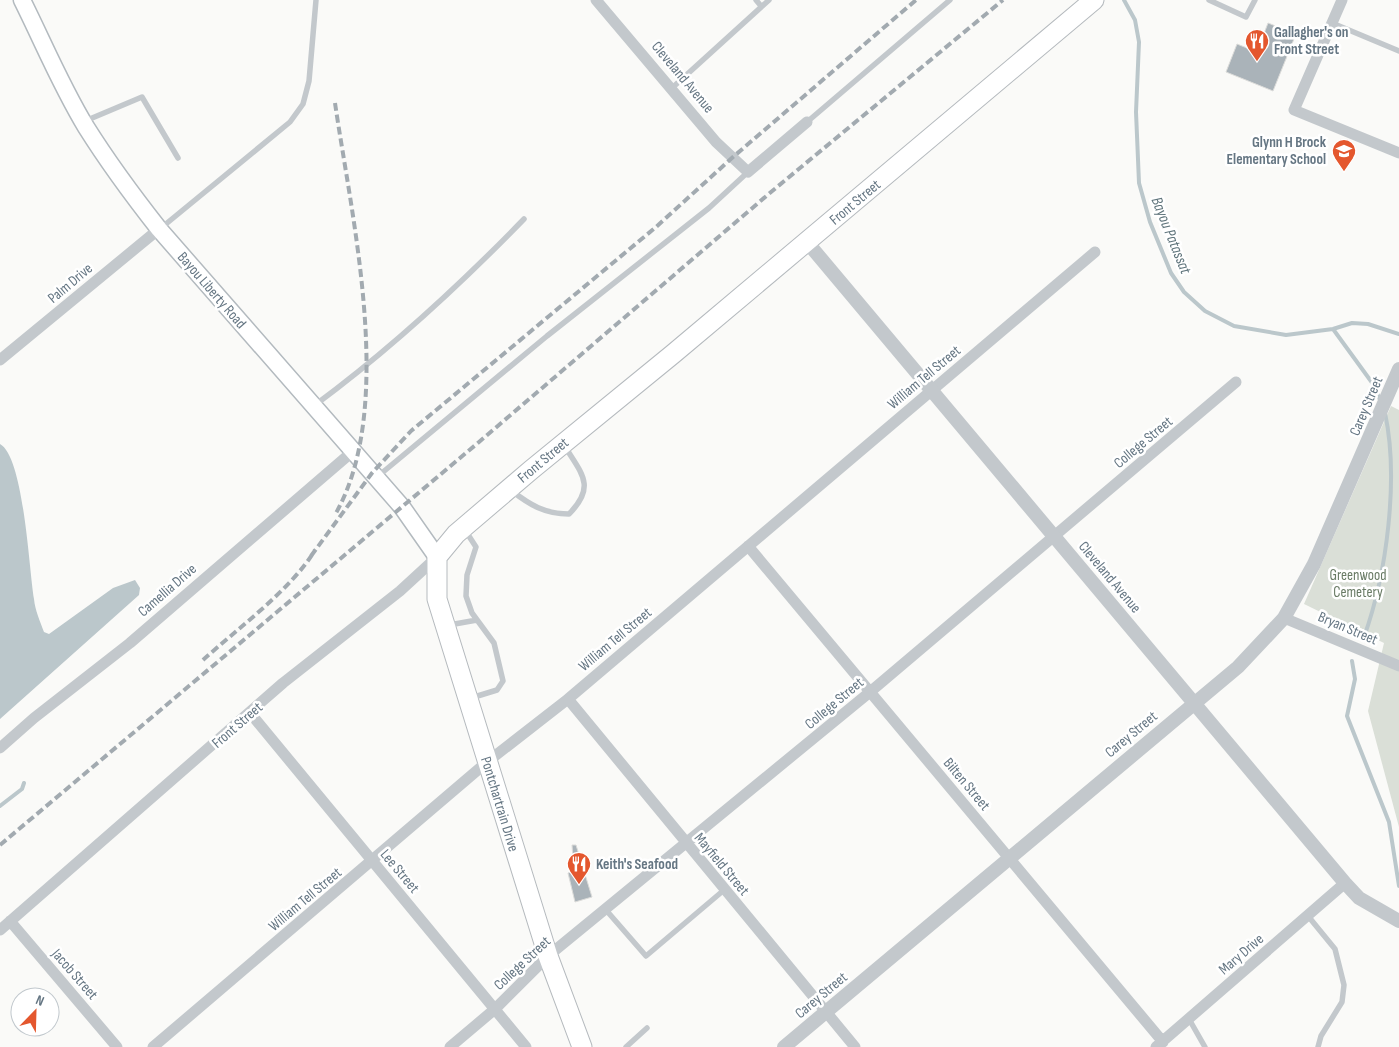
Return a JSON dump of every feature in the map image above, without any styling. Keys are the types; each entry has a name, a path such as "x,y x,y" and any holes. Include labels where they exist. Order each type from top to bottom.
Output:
{"main road":[{"name":"Bayou Liberty Road","path":"22,0 83,122 132,195 159,229 402,507 437,557"},
{"name":"Front Street","path":"437,557 463,528 509,489 807,242 1094,0"},
{"name":"Pontchartrain Drive","path":"437,557 437,600 548,956 583,1044"}],"street":[{"name":"Cleveland Avenue","path":"596,0 716,142 748,172"},
{"path":"1342,0 1294,110 1399,153"},
{"path":"748,172 808,122"},
{"name":"Palm Drive","path":"0,360 159,229"},
{"name":"Cleveland Avenue","path":"807,242 1359,898 1399,921"},
{"name":"William Tell Street","path":"154,1047 487,762 568,698 1095,252"},
{"name":"Carey Street","path":"784,1047 1238,667 1284,618 1314,564 1376,423 1392,397 1399,369"},
{"name":"College Street","path":"450,1047 494,1009 548,956 870,692 1236,382"},
{"name":"Camellia Drive","path":"0,748 34,718 130,643 352,452"},
{"name":"Bilten Street","path":"748,546 1010,857 1160,1044"},
{"name":"Front Street","path":"0,930 251,714 283,684 400,591 437,557"},
{"name":"Bryan Street","path":"1284,618 1399,666"},
{"name":"Mayfield Street","path":"568,698 686,844 855,1047"},
{"name":"Lee Street","path":"251,714 526,1047"},
{"name":"Mary Drive","path":"1160,1044 1346,883"},
{"name":"Jacob Street","path":"10,922 117,1047"}],"lane":[{"path":"159,229 290,122 304,104 309,81 316,0"},
{"path":"756,0 761,6"},
{"path":"672,88 769,0"},
{"path":"808,122 950,0"},
{"path":"1209,0 1246,17 1255,0"},
{"path":"1332,23 1399,51"},
{"path":"83,122 142,97 178,158"},
{"path":"376,478 548,336 709,208 748,172"},
{"path":"313,406 368,366 460,284 524,219"},
{"path":"509,489 532,507 556,514 569,514 580,503 585,490 582,476 563,444"},
{"path":"463,528 476,545 470,561 465,585 466,596 477,620 494,643 503,681 497,690 468,699"},
{"path":"445,626 477,620"},
{"path":"606,910 646,956 724,890"},
{"path":"1308,916 1334,949 1344,984 1342,1002 1321,1036 1318,1047"},
{"path":"1189,1019 1205,1047"},
{"path":"626,1047 648,1028"}],"green space":[{"name":"Greenwood Cemetery","path":"1391,406 1399,410 1399,827 1368,711 1384,643 1304,604"}],"shaded area":[{"path":"0,444 8,453 15,470 20,491 35,603 44,632 49,634 113,588 135,580 140,588 139,595 0,719"}],"building":[{"name":"Gallagher's on Front Street","path":"1268,23 1296,34 1273,91 1226,72 1237,44 1257,52"},
{"name":"Keith's Seafood","path":"572,845 576,845 592,897 575,902 568,873 574,871"}],"waterway":[{"name":"Bayou Patassat","path":"1124,0 1135,20 1139,42 1136,112 1139,183 1150,222 1171,273 1184,292 1205,311 1234,326 1286,335 1333,329 1352,323 1368,324 1399,334"},
{"name":"Bayou Patassat","path":"1333,329 1373,384 1381,402"},
{"path":"1364,637 1379,584 1391,496 1391,466 1385,413"},
{"name":"Bayou Patassat","path":"1352,661 1355,679 1347,716 1389,822 1399,886"},
{"path":"0,806 22,789 24,783"}],"railway":[{"path":"311,556 372,473 411,431 656,227 733,157 916,0"},
{"path":"0,845 479,442 771,192 1003,0"},
{"path":"335,103 359,256 367,367 364,420 354,469 336,513"},
{"path":"203,660 278,594 305,565 315,550"}],"place":[{"name":"Gallagher's on Front Street","path":"1257,62"},
{"name":"Glynn H Brock Elementary School","path":"1344,172"},
{"name":"Keith's Seafood","path":"579,885"}]}
